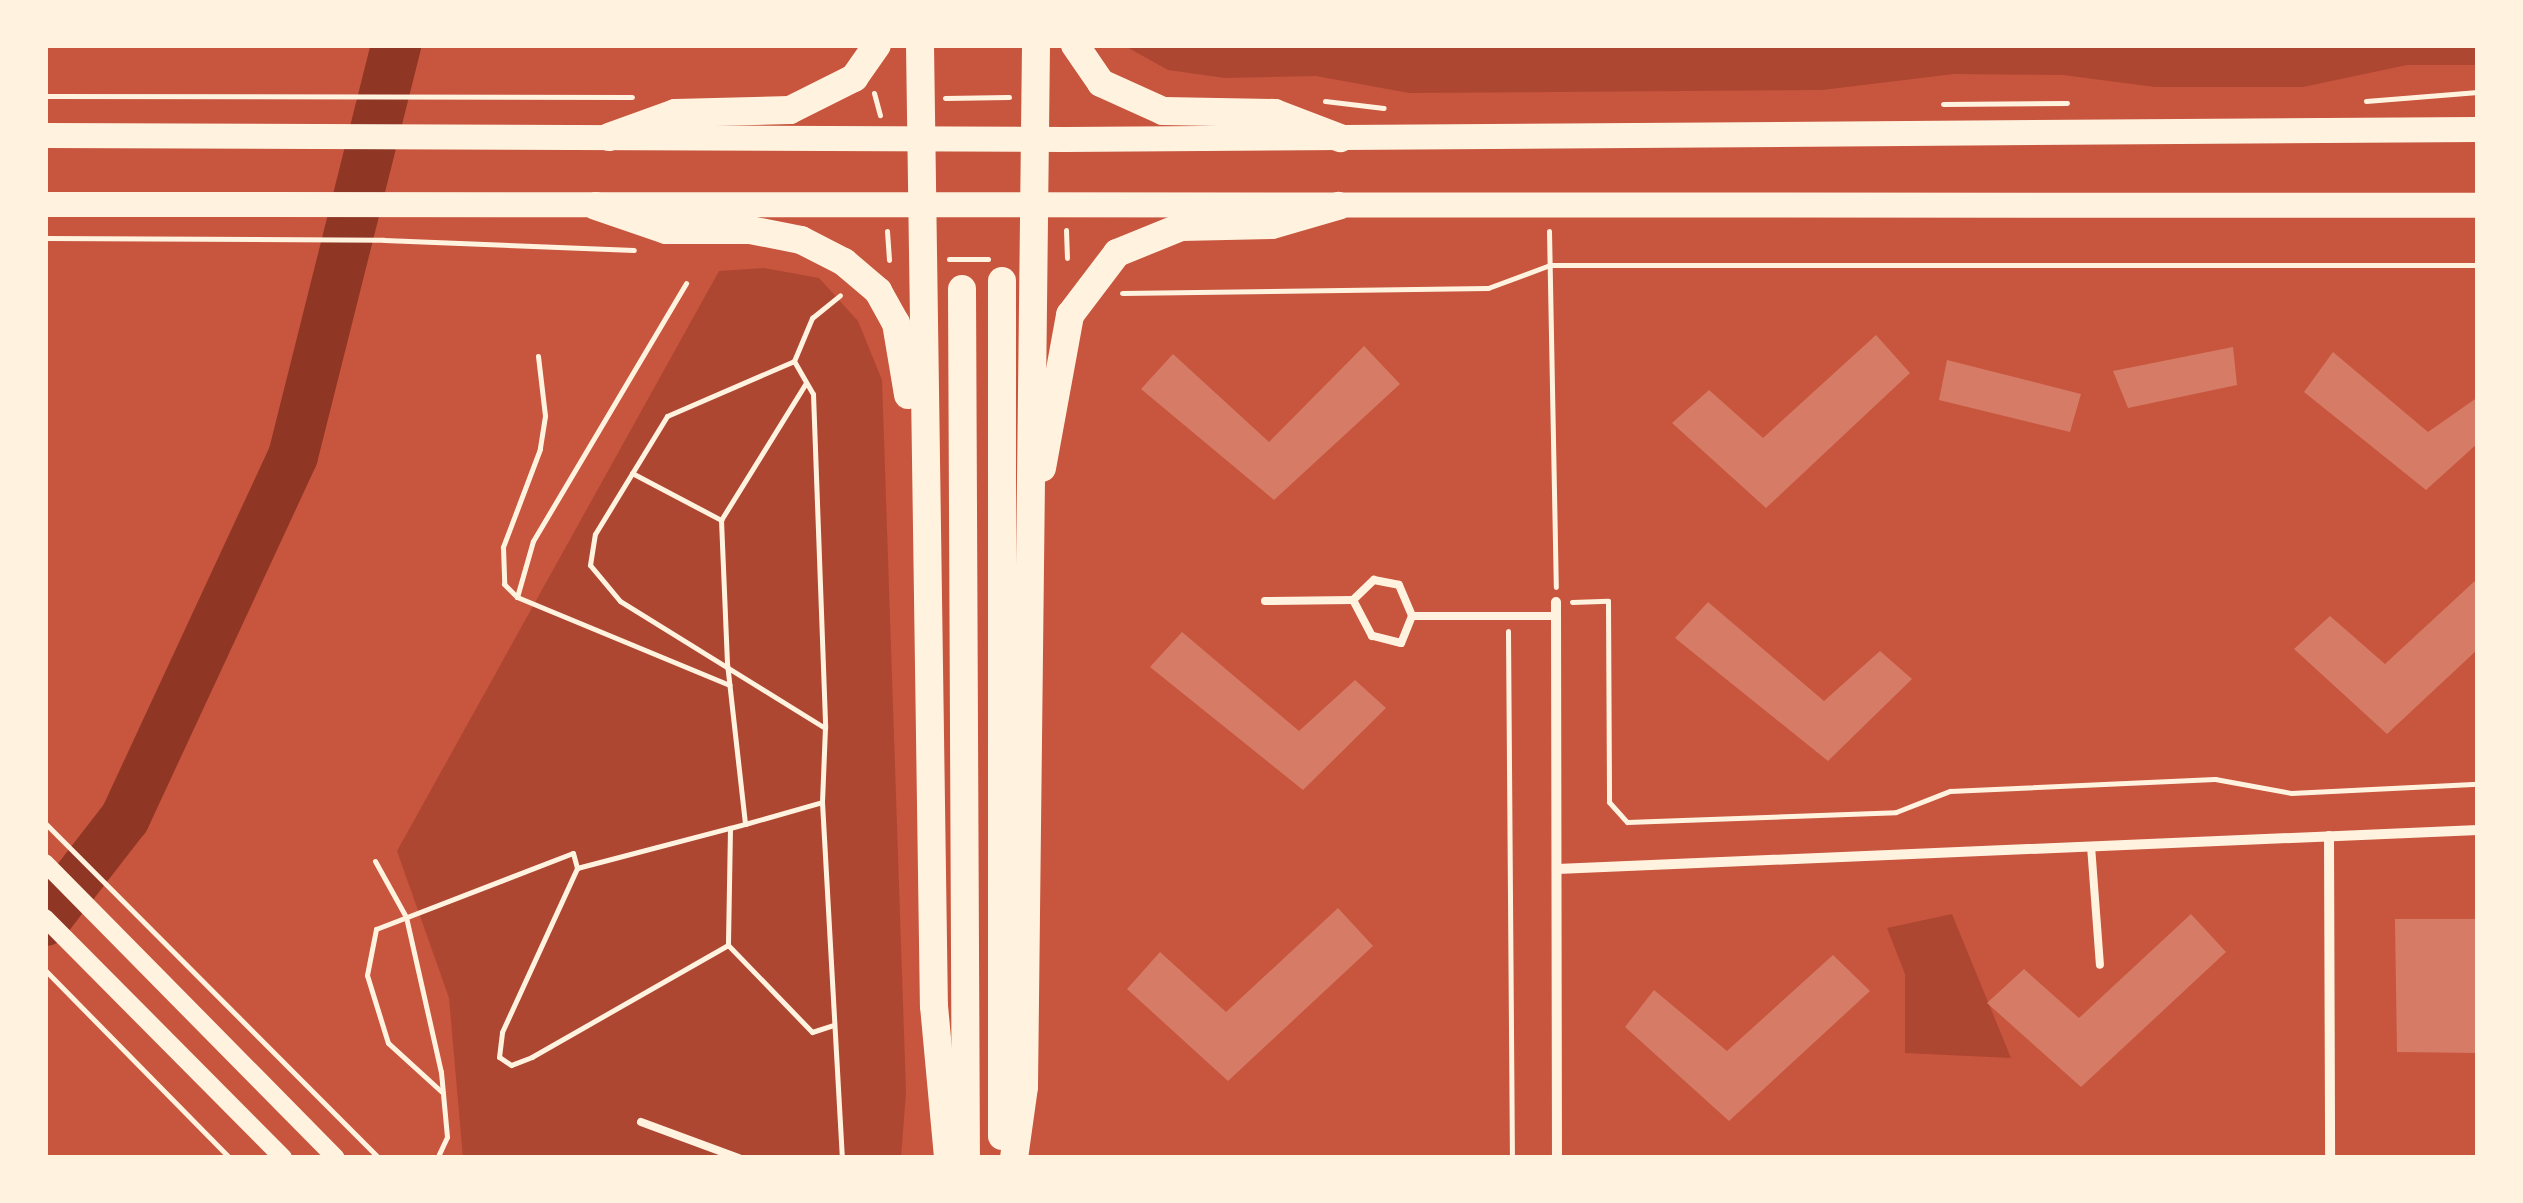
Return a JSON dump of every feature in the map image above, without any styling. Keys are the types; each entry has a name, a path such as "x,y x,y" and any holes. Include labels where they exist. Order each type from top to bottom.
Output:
{"highway":[{"path":"609,137 675,113 790,110 854,78 877,45"},
{"path":"920,45 934,1006 948,1158"},
{"path":"1014,1158 1024,1087 1036,45"},
{"path":"1076,45 1101,83 1163,112 1274,113 1340,138"},
{"path":"596,206 666,230 750,230 801,240 864,276 896,323 924,511"},
{"path":"1029,518 1055,416 1070,315 1117,253 1181,227 1272,225 1338,206"},
{"path":"1002,281 1002,1158"},
{"path":"962,289 966,1158"}],"main road":[{"path":"45,135 1037,139 2478,129"},
{"path":"45,204 2478,205"}],"street":[{"path":"1556,602 1557,1158"},
{"path":"1556,870 2478,830"},
{"path":"2329,836 2330,1158"},
{"path":"45,863 336,1158"},
{"path":"45,918 282,1158"}],"lane":[{"path":"1265,601 1353,600 1374,580 1398,586 1412,616 1401,643 1372,636 1353,600"},
{"path":"1412,616 1556,616"},
{"path":"2092,846 2100,965"},
{"path":"642,1122 739,1158"}],"path":[{"path":"45,96 616,97"},
{"path":"879,98 1036,97"},
{"path":"1549,230 1556,602 1608,601 1610,802 1627,822 1896,812 1950,792 2215,779 2291,793 2478,784"},
{"path":"45,238 586,248"},
{"path":"889,260 1067,258"},
{"path":"1114,293 1488,288 1550,265 2478,265"},
{"path":"517,597 533,541 686,282"},
{"path":"825,728 620,601 590,565 595,534 667,416 794,362 812,318 850,286"},
{"path":"538,356 545,416 540,449 503,547 504,584 517,597 729,685"},
{"path":"794,362 813,394 825,728 822,802 842,1158"},
{"path":"745,824 727,664 721,520 806,383"},
{"path":"632,473 721,520"},
{"path":"1508,623 1512,1158"},
{"path":"577,868 822,802"},
{"path":"45,823 379,1158"},
{"path":"730,828 728,945 812,1032 834,1026"},
{"path":"442,1093 388,1043 366,975 376,929 574,854 577,868 502,1032 498,1057 511,1065 728,945"},
{"path":"375,862 406,917 442,1093 447,1137 437,1158"},
{"path":"45,970 230,1158"}],"shaded area":[{"path":"1123,45 2478,45 2478,65 2407,65 2303,87 2155,87 2063,75 1954,74 1822,90 1409,93 1316,76 1225,78 1168,70"},
{"path":"764,268 819,278 858,321 882,380 906,1092 901,1158 463,1158 449,998 397,851 719,271"},
{"path":"1952,914 2011,1058 1905,1053 1905,974 1887,928"}],"building":[{"path":"1876,335 1910,373 1766,508 1672,423 1709,390 1763,438"},
{"path":"1364,346 1400,384 1274,500 1141,389 1173,354 1269,442"},
{"path":"2233,347 2237,385 2128,408 2113,371"},
{"path":"2333,352 2428,432 2478,397 2478,443 2426,490 2304,392"},
{"path":"1947,360 2081,394 2070,432 1939,400"},
{"path":"2478,578 2478,649 2387,734 2294,649 2330,616 2385,664"},
{"path":"1708,602 1824,701 1880,651 1912,679 1828,761 1675,638"},
{"path":"1182,632 1299,731 1355,680 1386,708 1303,790 1150,667"},
{"path":"1338,908 1373,946 1228,1081 1127,989 1160,952 1226,1012"},
{"path":"2191,914 2226,952 2081,1087 1987,1003 2024,969 2079,1018"},
{"path":"2395,919 2478,919 2478,1053 2397,1052"},
{"path":"1833,955 1870,991 1729,1121 1625,1027 1654,990 1727,1051"}],"waterway":[{"path":"45,921 125,818 293,456 396,45"}]}
